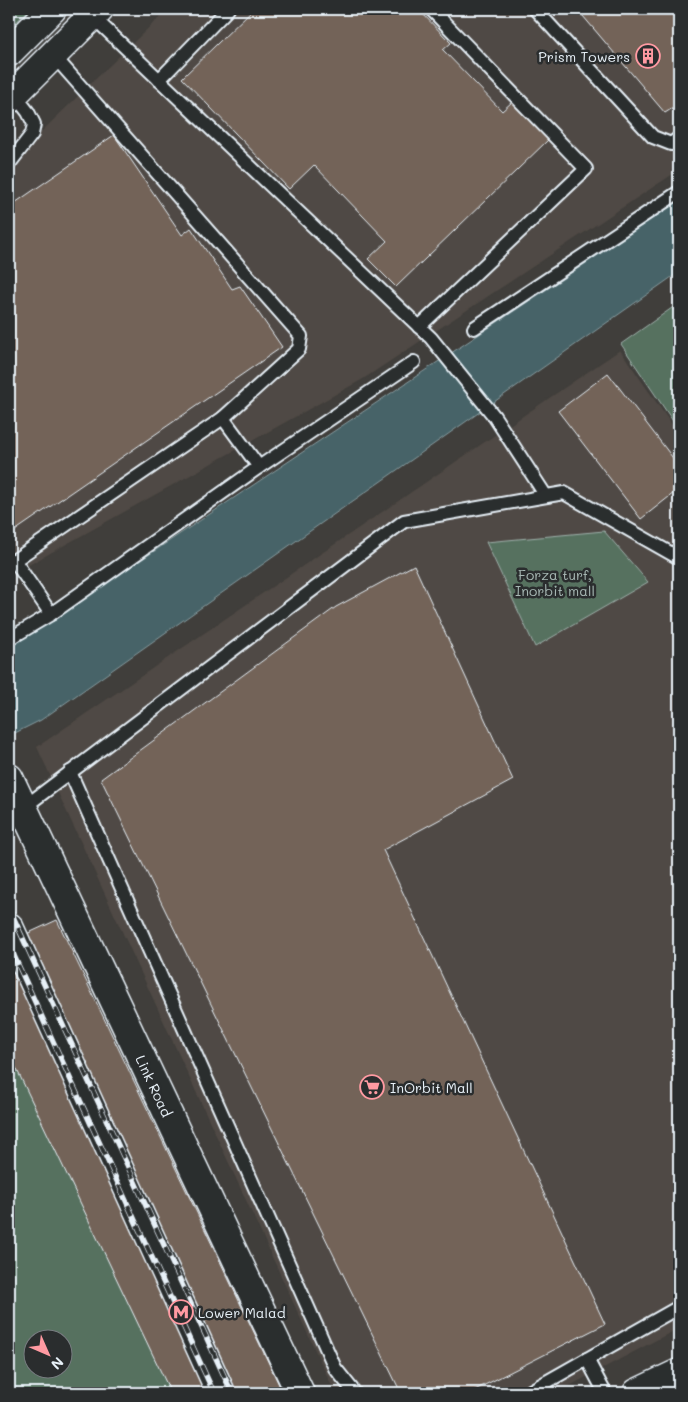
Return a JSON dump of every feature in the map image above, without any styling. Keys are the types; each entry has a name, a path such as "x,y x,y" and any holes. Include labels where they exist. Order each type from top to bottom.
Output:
{"main road":[{"path":"9,52 52,9"},
{"path":"11,96 95,12"},
{"name":"Link Road","path":"9,778 300,1393"},
{"path":"9,928 222,1393"},
{"path":"637,1393 679,1372"}],"lane":[{"path":"159,80 228,9"},
{"path":"418,327 586,169 431,9"},
{"path":"535,9 653,137 671,144 679,138"},
{"path":"95,12 159,80 431,338 494,416 546,496"},
{"path":"51,614 11,562 223,418 299,349 301,336 53,55"},
{"path":"9,164 32,134 34,124 28,112 11,96"},
{"path":"474,328 679,192"},
{"path":"9,640 51,614 259,467 414,362"},
{"path":"223,418 259,467"},
{"path":"23,808 404,522 564,493 679,558"},
{"path":"70,772 335,1368 355,1393"},
{"path":"527,1393 679,1306"},
{"path":"587,1359 605,1393"}],"shaded area":[{"path":"168,9 679,9 679,170 363,379 9,576 9,163"},
{"name":"InOrbit Mall","path":"620,350 679,435 679,1328 556,1393 335,1393 37,747"}],"green space":[{"path":"9,9 30,9 9,29"},
{"path":"679,303 679,430 621,344"},
{"name":"Forza turf, Inorbit mall","path":"604,531 648,582 535,647 486,542"},
{"path":"9,1045 174,1393 9,1393"}],"water":[{"path":"679,201 679,272 41,720 9,736 9,648"}],"building":[{"path":"253,9 418,9 451,43 443,50 502,111 512,102 548,140 396,287 368,259 387,241 314,165 289,189 182,78"},
{"name":"Prism Towers","path":"577,9 679,9 679,104 665,113"},
{"path":"114,135 182,235 191,228 232,289 240,286 282,347 9,535 9,207"},
{"path":"608,373 679,466 679,489 641,519 558,411"},
{"name":"InOrbit Mall","path":"414,565 513,780 383,850 605,1324 469,1393 401,1393 101,779 336,607"},
{"path":"57,920 283,1393 171,1393 9,1053 9,942"}],"railway":[{"path":"9,908 232,1393"},
{"path":"9,945 214,1393"}],"place":[{"name":"Prism Towers","path":"648,56"},
{"name":"InOrbit Mall","path":"372,1087"},
{"name":"Lower Malad","path":"181,1312"}]}
